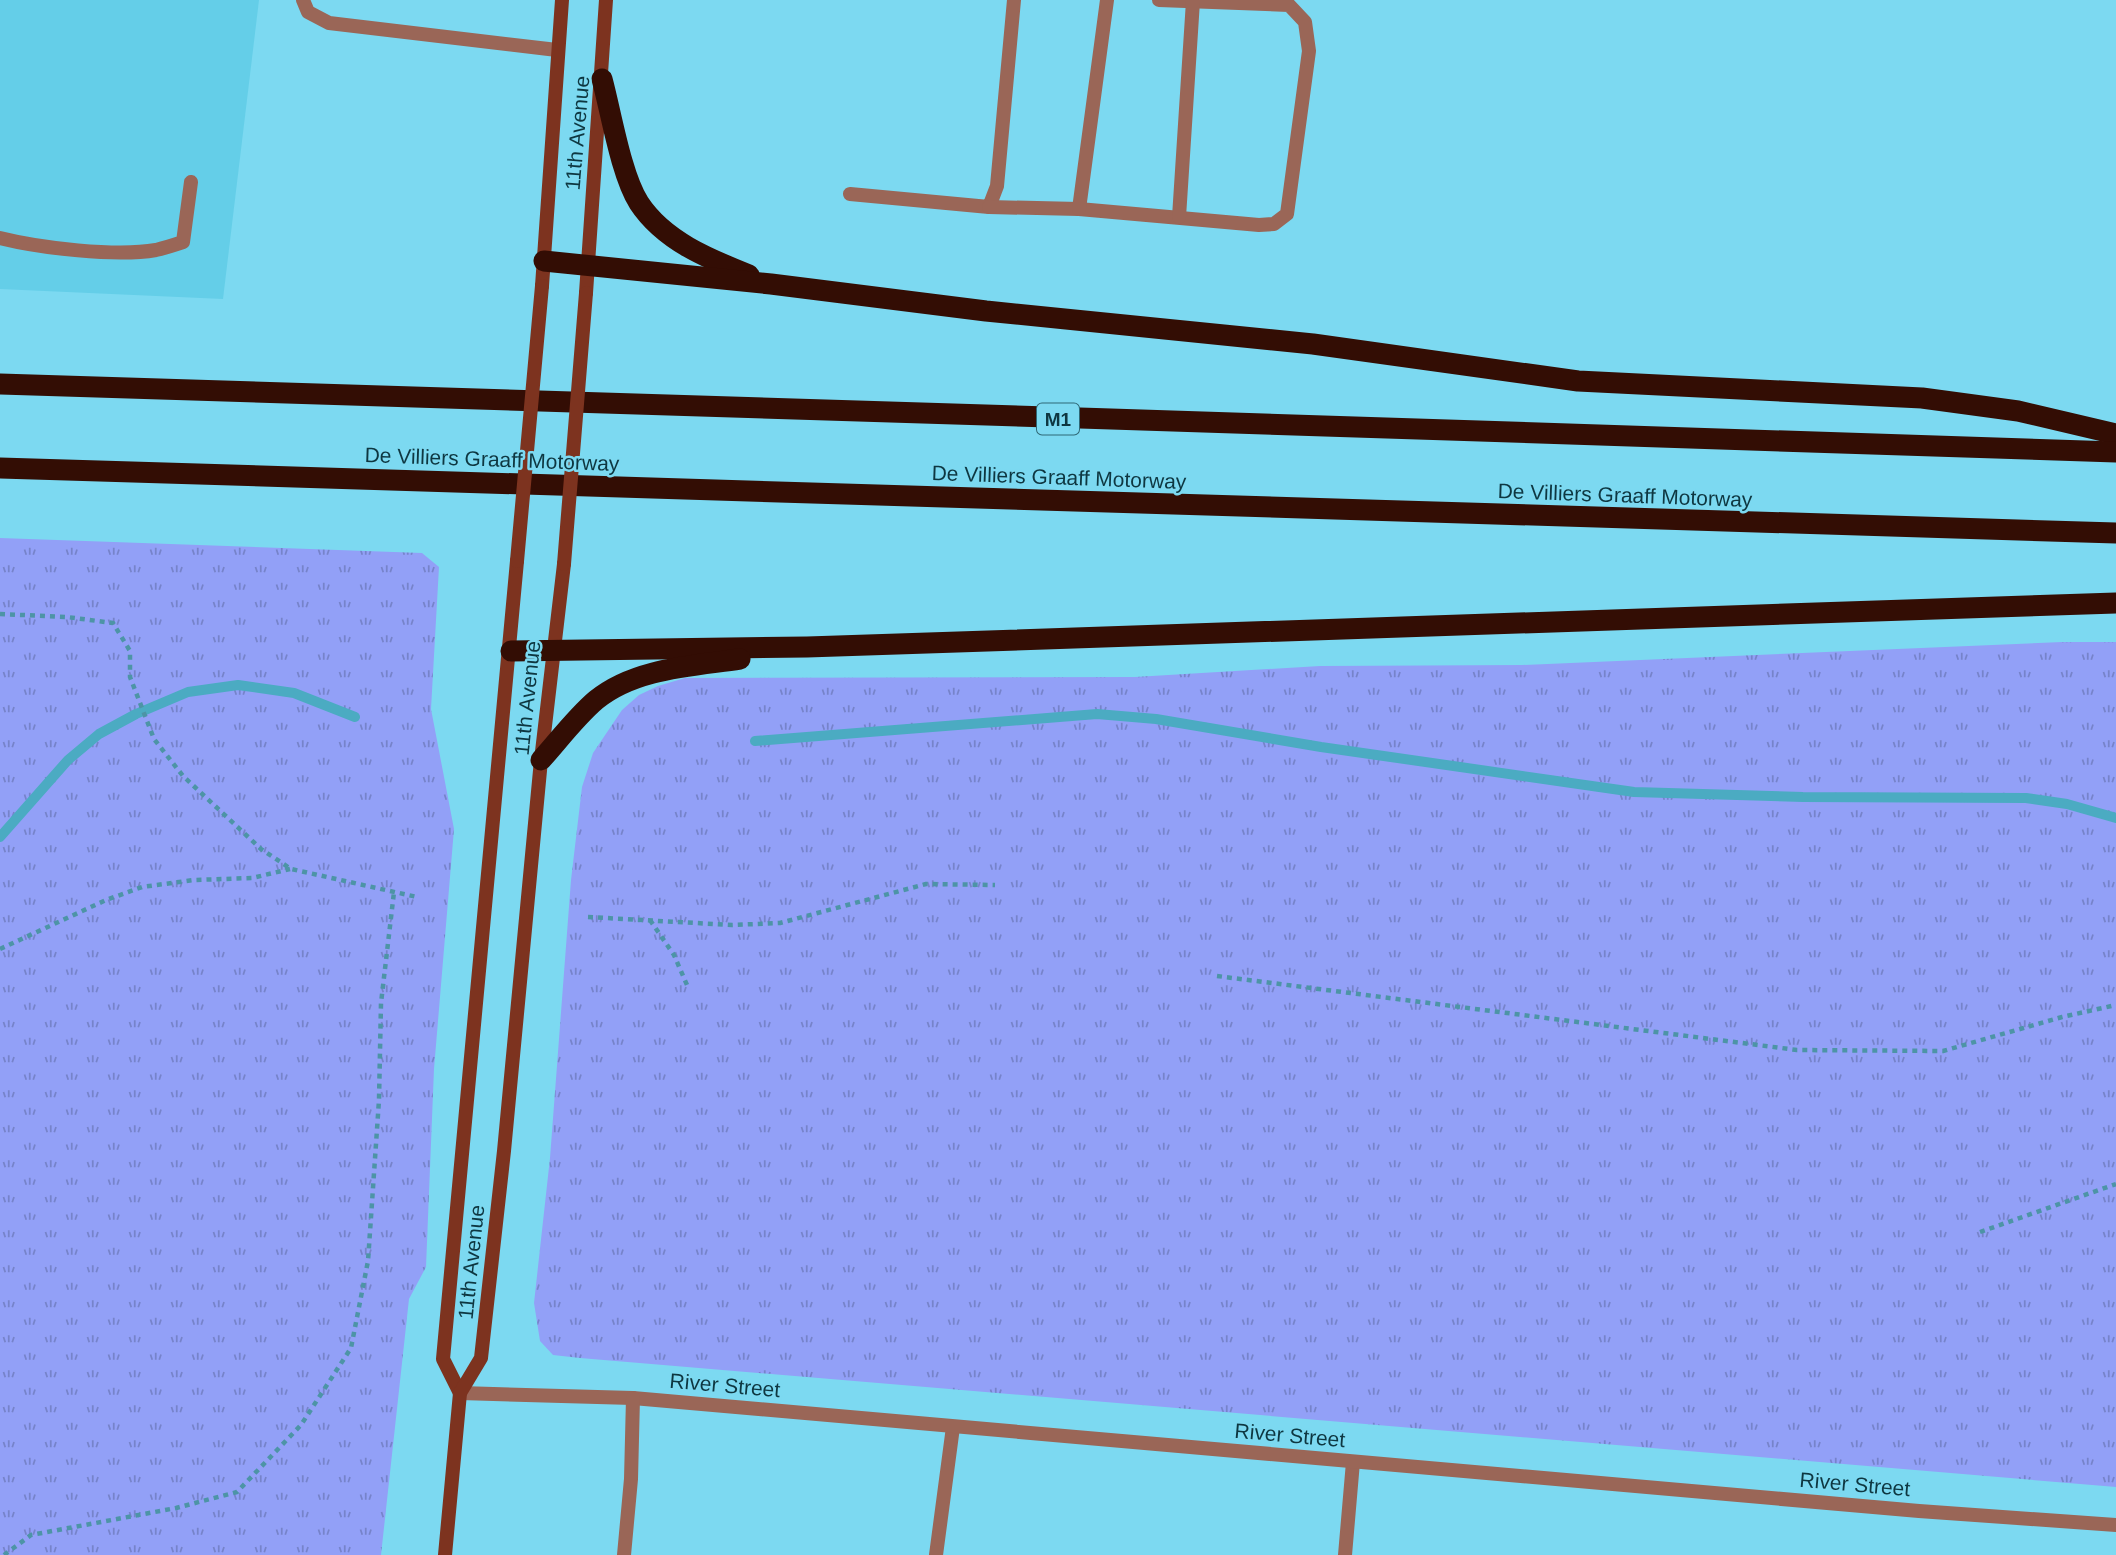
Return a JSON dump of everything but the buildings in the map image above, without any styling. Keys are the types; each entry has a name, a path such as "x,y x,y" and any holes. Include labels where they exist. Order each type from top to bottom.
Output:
{"highway":[{"path":"602,79 624,165 638,202 662,229 700,256 771,284"},
{"path":"544,261 771,284 986,311 1313,344 1578,381 1922,398 2018,411 2116,434"},
{"name":"M1","path":"0,384 2116,452"},
{"name":"De Villiers Graaff Motorway","path":"0,468 2116,533"},
{"path":"510,651 807,647 2116,603"},
{"path":"541,760 597,699 634,678 807,647"}],"main road":[{"name":"11th Avenue","path":"460,1393 443,1359 542,286 562,0"},
{"name":"11th Avenue","path":"446,1555 460,1393 481,1358 506,1138 541,760 564,564 606,0"}],"street":[{"path":"303,0 308,12 329,23 557,50"},
{"path":"989,207 997,186 1014,0"},
{"path":"1079,209 1107,0"},
{"path":"850,194 989,207 1079,209 1259,225 1274,224 1287,215 1309,51 1305,22 1290,5 1159,0"},
{"path":"1179,217 1193,1"},
{"path":"0,238 27,245 125,252 156,250 183,243 191,183"},
{"name":"River Street","path":"460,1393 634,1398 1919,1511 2116,1525"},
{"path":"624,1555 631,1479 634,1398"},
{"path":"936,1555 953,1427"},
{"path":"1345,1555 1353,1462"}],"path":[{"path":"0,614 67,617 113,623 130,651 130,677 152,733 168,759 198,792 261,849 291,869 417,897"},
{"path":"0,950 106,900 142,887 194,880 252,878 291,869"},
{"path":"588,916 733,925 780,923 926,884 995,885"},
{"path":"4,1555 30,1535 177,1508 237,1492 301,1425 351,1348 368,1261 379,1100 382,1003 394,892"},
{"path":"650,920 674,955 687,985"},
{"path":"1217,976 1797,1050 1943,1051 2062,1017 2116,1005"},
{"path":"1980,1232 2116,1184"}],"shaded area":[{"path":"0,0 259,0 223,299 0,289"}],"green space":[{"path":"0,538 422,553 439,567 431,709 454,829 434,1069 426,1267 409,1299 381,1555 0,1555"},
{"path":"2116,642 2116,1487 580,1358 553,1355 540,1341 534,1303 550,1158 571,880 582,787 593,753 622,710 639,695 658,686 685,678 1135,677 1320,666 1522,665"}],"waterway":[{"path":"0,837 68,760 99,734 136,714 188,692 238,685 294,693 355,717"},
{"path":"755,741 1097,714 1156,719 1321,747 1634,792 1803,797 2026,798 2067,804 2116,818"}]}
